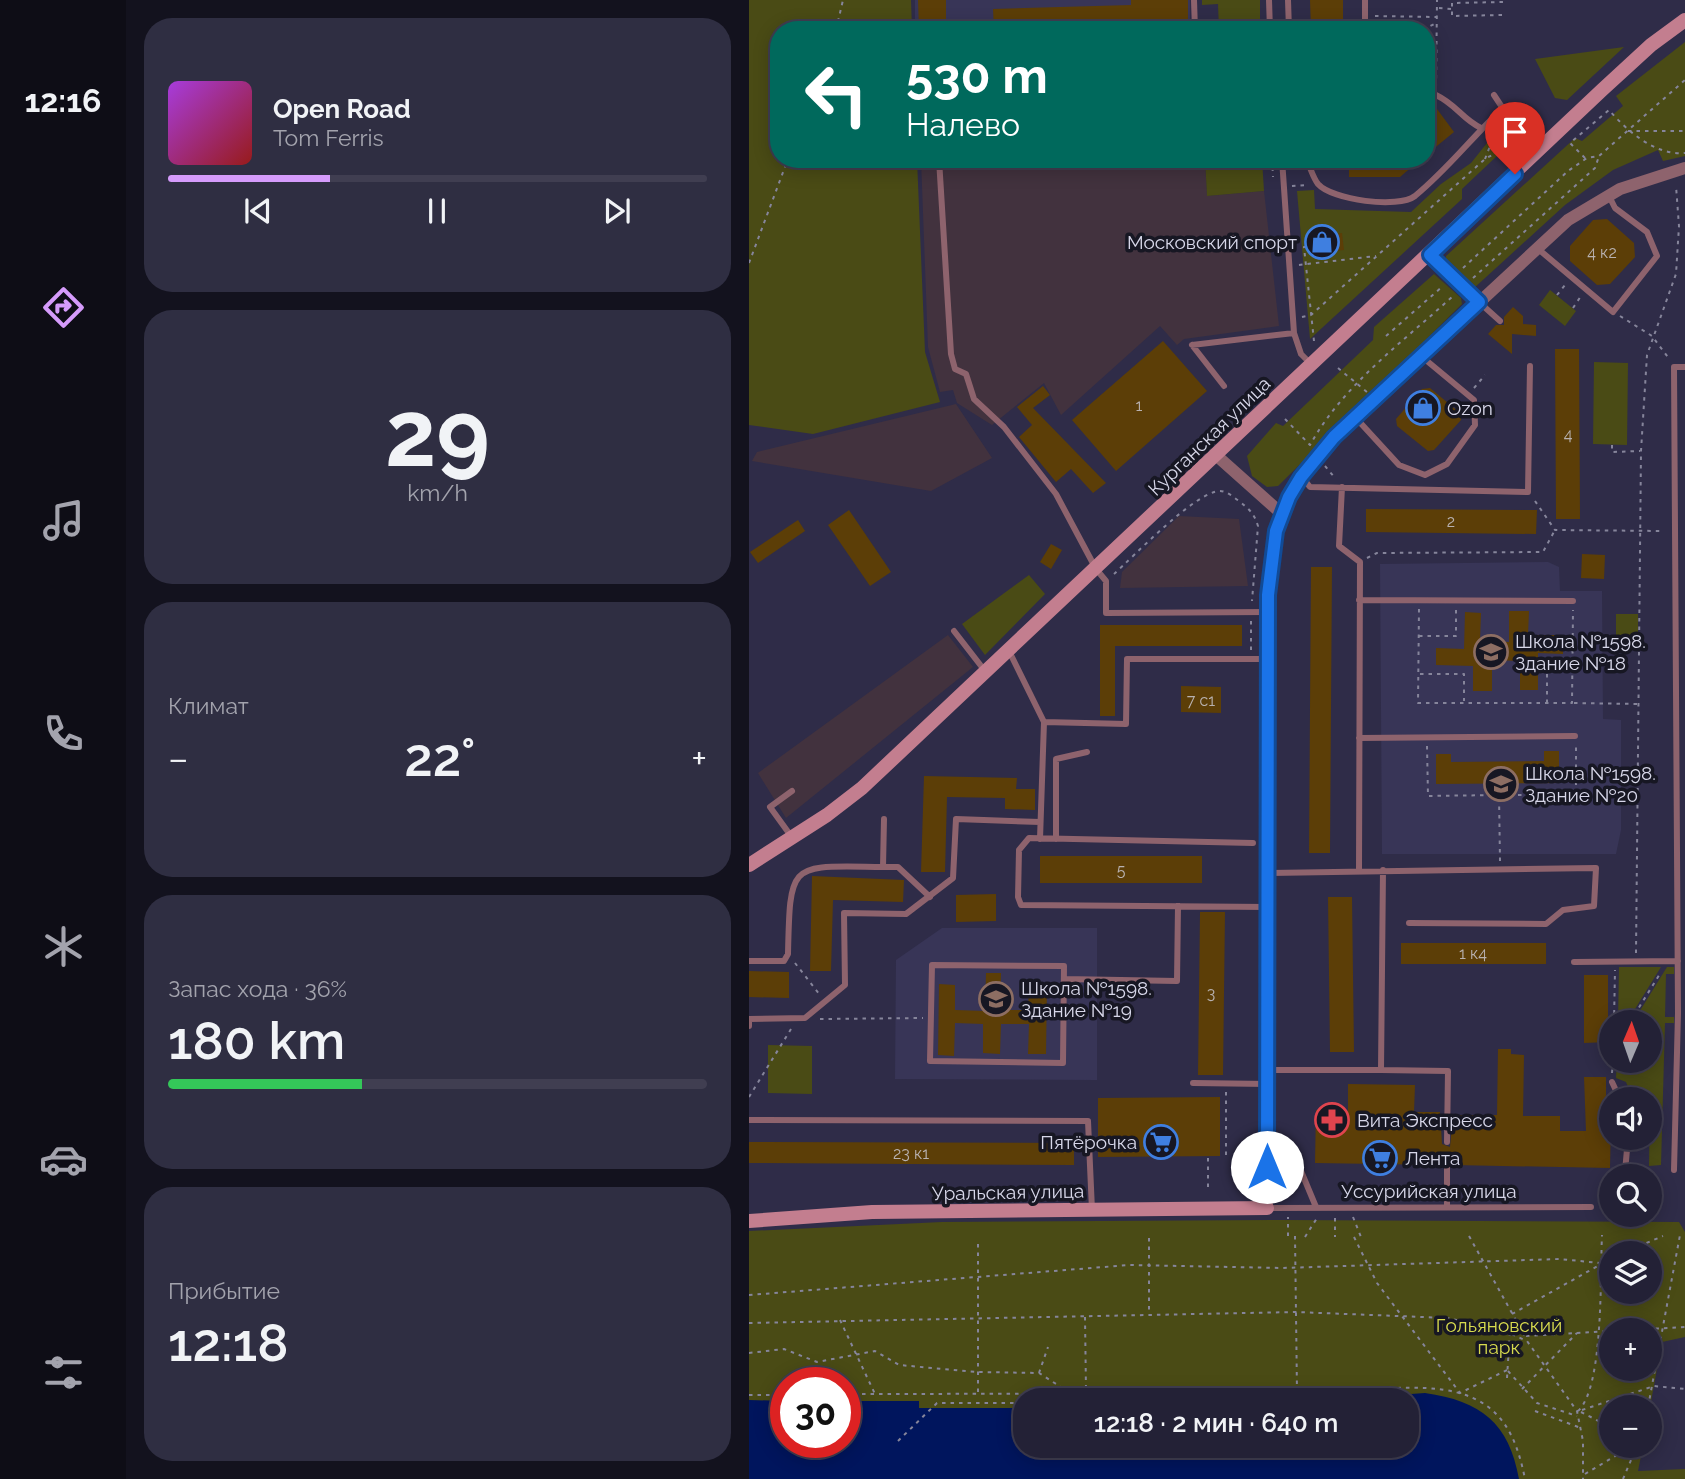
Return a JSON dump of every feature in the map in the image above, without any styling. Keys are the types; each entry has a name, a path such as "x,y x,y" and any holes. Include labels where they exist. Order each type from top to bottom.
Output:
{"street":[{"name":"Курганская улица","path":"749,865 854,795 1651,45 1685,20"},
{"path":"1267,1208 1268,612 1272,552 1282,514 1301,477 1317,455 1568,220 1609,195 1685,168"},
{"path":"1430,255 1479,302"},
{"path":"1217,456 1282,514"},
{"name":"Уральская улица","path":"749,1221 872,1212 1267,1208"}],"lane":[{"path":"1194,0 1195,21"},
{"path":"1269,0 1270,21"},
{"path":"1288,0 1289,21"},
{"path":"1365,0 1365,21"},
{"path":"1436,95 1454,104 1468,121 1481,128"},
{"path":"1494,95 1534,155"},
{"path":"1311,168 1318,184 1359,200 1388,203 1413,198 1503,108"},
{"path":"940,168 951,354 955,369 966,374 974,399 1004,427 1056,494 1096,569 1106,581 1105,613 1268,612"},
{"path":"1283,168 1294,333 1301,354 1312,365"},
{"path":"1537,248 1613,312 1657,256 1647,232 1615,208 1609,195"},
{"path":"1479,302 1500,321"},
{"path":"1224,386 1192,345 1294,333"},
{"path":"1355,417 1399,465 1425,475 1447,464 1475,425 1474,400 1421,356"},
{"path":"1301,477 1310,487 1528,492 1530,366"},
{"path":"1674,1170 1681,1074 1678,961 1681,936 1674,367 1685,367"},
{"path":"1342,487 1339,546 1360,562 1359,871"},
{"path":"1359,600 1573,601"},
{"path":"954,631 986,672"},
{"path":"1676,649 1685,649"},
{"path":"1009,651 1044,722 1040,839"},
{"path":"1044,722 1126,724 1127,659 1268,659"},
{"path":"1359,738 1576,736"},
{"path":"1056,839 1056,759 1087,752"},
{"path":"792,791 770,807 792,838"},
{"path":"883,866 884,819"},
{"path":"749,1026 749,1019 801,1018 845,985 844,914 906,914 953,878 956,819 1040,822"},
{"path":"1253,843 1029,838 1019,850 1018,897 1021,905 1268,907"},
{"path":"749,961 784,961 788,954 790,893 794,880 808,869 898,867 930,897"},
{"path":"1268,873 1596,868 1594,906 1563,910 1546,924 1409,923"},
{"path":"1381,1070 1383,870"},
{"path":"1064,979 1177,981 1178,906"},
{"path":"1574,962 1678,961"},
{"path":"932,965 1064,966 1064,979 1063,1063 930,1061 932,965"},
{"path":"1268,1070 1448,1072 1447,1142"},
{"path":"1612,1082 1614,1087"},
{"path":"1193,1083 1268,1084"},
{"path":"749,1120 1088,1121 1092,1210"},
{"path":"1447,1165 1447,1207"},
{"path":"1301,1171 1316,1207"},
{"name":"Уссурийская улица","path":"1267,1208 1591,1207"}],"path":[{"path":"838,21 843,0"},
{"path":"1436,95 1437,0"},
{"path":"1502,15 1452,16 1451,3 1503,2"},
{"path":"1437,8 1452,9"},
{"path":"1365,16 1437,17"},
{"path":"1285,419 1310,445 1319,429 1358,383 1568,171 1585,159 1599,156 1685,80"},
{"path":"1585,159 1570,143 1609,110 1627,131 1673,155 1685,153"},
{"path":"1485,159 1500,121"},
{"path":"1627,131 1685,131"},
{"path":"1293,318 1311,315 1485,159 1516,142"},
{"path":"1386,336 1458,282 1595,168 1599,156"},
{"path":"749,263 785,168"},
{"path":"1284,187 1318,184"},
{"path":"1636,961 1641,452 1647,355 1676,274 1679,226 1676,187"},
{"path":"1314,246 1304,247 1314,342"},
{"path":"1290,266 1377,256"},
{"path":"1557,295 1571,277"},
{"path":"1573,308 1586,290"},
{"path":"1613,312 1652,336 1674,367"},
{"path":"1338,368 1374,399"},
{"path":"1468,394 1485,375"},
{"path":"1612,445 1612,452 1641,452"},
{"path":"1324,466 1342,487"},
{"path":"1106,581 1185,509 1205,495 1219,491 1229,493 1255,514 1258,526 1252,568 1251,659"},
{"path":"1528,492 1555,530"},
{"path":"1555,530 1676,531"},
{"path":"1360,562 1377,553 1543,551 1555,530"},
{"path":"1419,600 1418,703 1639,704"},
{"path":"1419,636 1456,636 1456,601"},
{"path":"1572,703 1573,601"},
{"path":"1547,703 1547,663 1572,663"},
{"path":"1419,674 1464,674 1464,703"},
{"path":"1427,737 1427,796 1576,795 1576,736"},
{"path":"1500,795 1500,854"},
{"path":"788,954 825,1001"},
{"path":"1615,961 1615,1010"},
{"path":"1637,1010 1668,961"},
{"path":"749,1097 801,1018 860,1020 931,1017"},
{"path":"1612,1073 1612,1082"},
{"path":"1226,1083 1226,1157"},
{"path":"1208,1158 1208,1189"},
{"path":"1285,1171 1286,1188"},
{"path":"1308,1217 1353,1216 1361,1237"},
{"path":"1288,1236 1288,1217 1298,1217"},
{"path":"1305,1237 1318,1217"},
{"path":"1335,1217 1335,1237"},
{"path":"1652,1395 1680,1235"},
{"path":"1295,1236 1297,1388"},
{"path":"1469,1236 1527,1341 1578,1411 1599,1422"},
{"path":"1602,1236 1602,1241"},
{"path":"1651,1241 1663,1236"},
{"path":"1355,1237 1367,1266 1436,1365 1459,1393"},
{"path":"1149,1238 1149,1315"},
{"path":"978,1239 978,1394"},
{"path":"749,1294 809,1287 929,1282 978,1275 1052,1274 1149,1266 1367,1266 1431,1261 1482,1263 1559,1259 1599,1263"},
{"path":"1511,1315 1599,1264"},
{"path":"1599,1297 1598,1356 1578,1411 1583,1477 1613,1458"},
{"path":"749,1323 839,1319 1296,1312 1401,1314 1448,1318 1509,1332 1527,1341"},
{"path":"1085,1315 1086,1388"},
{"path":"839,1319 875,1394"},
{"path":"1662,1328 1685,1327"},
{"path":"1525,1336 1598,1331"},
{"path":"1507,1378 1509,1332"},
{"path":"1522,1389 1578,1333"},
{"path":"1039,1373 1048,1348"},
{"path":"749,1353 784,1349 817,1362 875,1350 899,1364 977,1372 1039,1373 1062,1388"},
{"path":"1459,1393 1507,1370"},
{"path":"1507,1370 1537,1403 1578,1416"},
{"path":"1578,1411 1654,1387 1685,1389"},
{"path":"1419,1388 1459,1393 1487,1407 1510,1429 1522,1455 1525,1479"},
{"path":"861,1394 1013,1394"},
{"path":"932,1394 937,1403"},
{"path":"749,1395 770,1395"},
{"path":"898,1441 937,1403 1013,1403"},
{"path":"1535,1411 1581,1429"},
{"path":"1623,1479 1632,1458"}],"shaded area":[{"path":"915,0 1190,0 1190,21 915,21"},
{"path":"921,168 1205,168 1207,196 1264,191 1279,326 1184,339 1177,345 1160,326 1061,415 1044,383 992,425 957,403 953,390 940,392 928,347"},
{"path":"956,404 992,458 931,491 752,461 757,452"},
{"path":"1179,516 1239,519 1248,586 1120,588 1122,572"},
{"path":"1548,562 1559,567 1560,591 1602,591 1603,719 1621,720 1621,830 1616,854 1382,854 1380,564"},
{"path":"948,635 973,667 786,818 758,773"},
{"name":"Школа №1598. Здание №19","path":"942,928 1097,928 1097,1080 895,1079 896,960"},
{"path":"1419,1393 1462,1402 1489,1418 1500,1429 1508,1443 1519,1479 749,1479 749,1400 770,1401 770,1458 861,1458 861,1401 919,1401 919,1408 1013,1408 1013,1458 1419,1458"}],"green space":[{"path":"749,0 911,0 912,21 770,21 770,168 917,168 925,352 940,402 813,434 749,425"},
{"path":"1202,0 1260,0 1260,21 1219,21 1218,4 1202,5"},
{"path":"1685,42 1685,156 1663,161 1658,150 1613,170 1565,205 1473,289 1446,264 1446,256 1575,138 1582,141 1623,106 1616,96"},
{"path":"1624,47 1567,100 1555,98 1535,59"},
{"path":"1503,123 1519,148 1510,157 1498,155 1462,189 1462,199 1310,339 1297,191 1314,190 1315,209 1411,212 1441,184 1471,163"},
{"path":"1205,168 1263,168 1264,191 1207,196"},
{"path":"1434,274 1461,298 1462,304 1278,486 1267,487 1252,476 1247,456 1276,423 1283,426 1373,340 1374,327"},
{"path":"1550,290 1576,311 1565,326 1539,305"},
{"path":"1594,362 1628,363 1627,445 1593,444"},
{"path":"1029,575 1045,594 985,655 962,624"},
{"path":"1616,614 1638,614 1638,648 1616,648"},
{"path":"1619,967 1661,967 1634,1010 1618,1010"},
{"path":"1667,967 1674,967 1674,974 1666,974 1665,1017 1674,1017 1674,1023 1665,1023 1662,1130 1662,1087 1628,1087 1626,1082 1616,1078 1616,1073 1663,1073 1663,1010 1640,1010"},
{"path":"768,1045 812,1046 812,1094 768,1093"},
{"path":"1649,1150 1661,1150 1661,1164 1649,1164"},
{"name":"Гольяновcкий парк","path":"942,1222 1599,1222 1599,1227 1662,1227 1662,1222 1679,1222 1685,1232 1685,1337 1662,1342 1662,1318 1599,1318 1599,1381 1655,1381 1652,1395 1599,1395 1599,1458 1641,1458 1638,1471 1685,1469 1685,1479 749,1479 749,1231"}],"building":[{"path":"918,0 946,0 946,21 919,21"},
{"path":"1131,0 1188,0 1188,21 994,21 993,9 1131,5"},
{"path":"1310,0 1343,0 1343,21 1311,21"},
{"path":"1437,109 1454,132 1435,148"},
{"path":"1349,168 1410,168 1400,177 1349,177"},
{"path":"1607,219 1634,243 1635,257 1610,284 1597,285 1570,261 1570,246 1593,220"},
{"path":"1342,233 1344,250 1319,253 1317,236"},
{"path":"1513,307 1523,316 1523,324 1536,325 1536,336 1512,334 1512,354 1488,334 1496,325 1504,325 1504,317"},
{"path":"1163,341 1207,391 1116,471 1072,420"},
{"path":"1555,349 1579,349 1580,519 1556,519"},
{"path":"1043,386 1050,395 1033,408 1106,483 1093,493 1071,469 1056,482 1019,437 1032,425 1017,407"},
{"path":"1430,388 1460,413 1461,420 1434,450 1428,451 1397,426 1396,419 1422,389"},
{"path":"1366,509 1537,510 1536,534 1366,532"},
{"path":"849,510 891,572 870,586 828,525"},
{"path":"798,520 805,531 758,563 750,552"},
{"path":"1051,544 1062,550 1051,569 1040,562"},
{"path":"1582,554 1605,555 1604,579 1581,578"},
{"path":"1311,567 1332,567 1330,853 1309,853"},
{"path":"1509,611 1529,611 1528,635 1563,635 1563,654 1538,653 1538,690 1520,690 1520,661 1492,660 1492,691 1473,691 1473,666 1436,665 1436,648 1464,649 1465,612 1481,613 1480,641 1509,642"},
{"path":"1100,625 1242,625 1242,646 1115,646 1115,716 1100,716"},
{"path":"1181,686 1221,687 1221,713 1181,712"},
{"path":"1544,751 1559,751 1559,783 1436,784 1436,754 1451,754 1451,762 1544,761"},
{"path":"924,776 1017,778 1016,789 1035,789 1035,810 1005,809 1005,798 947,797 945,872 921,872"},
{"path":"1040,856 1202,856 1202,883 1040,883"},
{"path":"812,876 904,880 903,902 833,900 831,971 810,971"},
{"path":"996,894 996,921 956,922 956,895"},
{"path":"1328,897 1352,897 1354,1052 1330,1052"},
{"path":"1200,912 1225,912 1223,1075 1198,1075"},
{"path":"1401,943 1546,943 1546,964 1401,964"},
{"path":"749,971 789,972 789,998 749,997"},
{"path":"986,973 1001,973 1000,1010 1028,1010 1029,986 1047,986 1046,1054 1028,1054 1029,1024 1001,1024 1000,1054 983,1053 983,1024 955,1023 954,1056 938,1055 939,984 955,985 955,1010 985,1011"},
{"path":"1584,975 1608,975 1608,1010 1599,1010 1599,1042 1584,1043"},
{"path":"1498,1049 1511,1049 1511,1054 1524,1055 1523,1116 1560,1116 1560,1131 1586,1131 1584,1077 1606,1077 1606,1087 1599,1087 1599,1150 1610,1150 1610,1164 1599,1164 1599,1168 1453,1165 1448,1159 1441,1165 1315,1163 1316,1110 1348,1111 1348,1084 1415,1085 1414,1112 1440,1112 1442,1144 1450,1147 1453,1115 1497,1115"},
{"path":"1220,1097 1220,1156 1098,1157 1098,1098"},
{"path":"749,1142 1074,1143 1074,1165 749,1163"}],"place":[{"name":"Московский спорт","path":"1322,242"},
{"name":"Ozon","path":"1423,408"},
{"name":"Школа №1598. Здание №18","path":"1491,652"},
{"name":"Школа №1598. Здание №20","path":"1501,784"},
{"name":"Школа №1598. Здание №19","path":"996,999"},
{"name":"Вита Экспресс","path":"1332,1120"},
{"name":"Пятёрочка","path":"1161,1142"},
{"name":"Лента","path":"1380,1158"}],"route":[{"path":"1267,1167 1268,595 1276,531 1289,497 1317,455 1479,302 1430,255 1515,174"}]}
